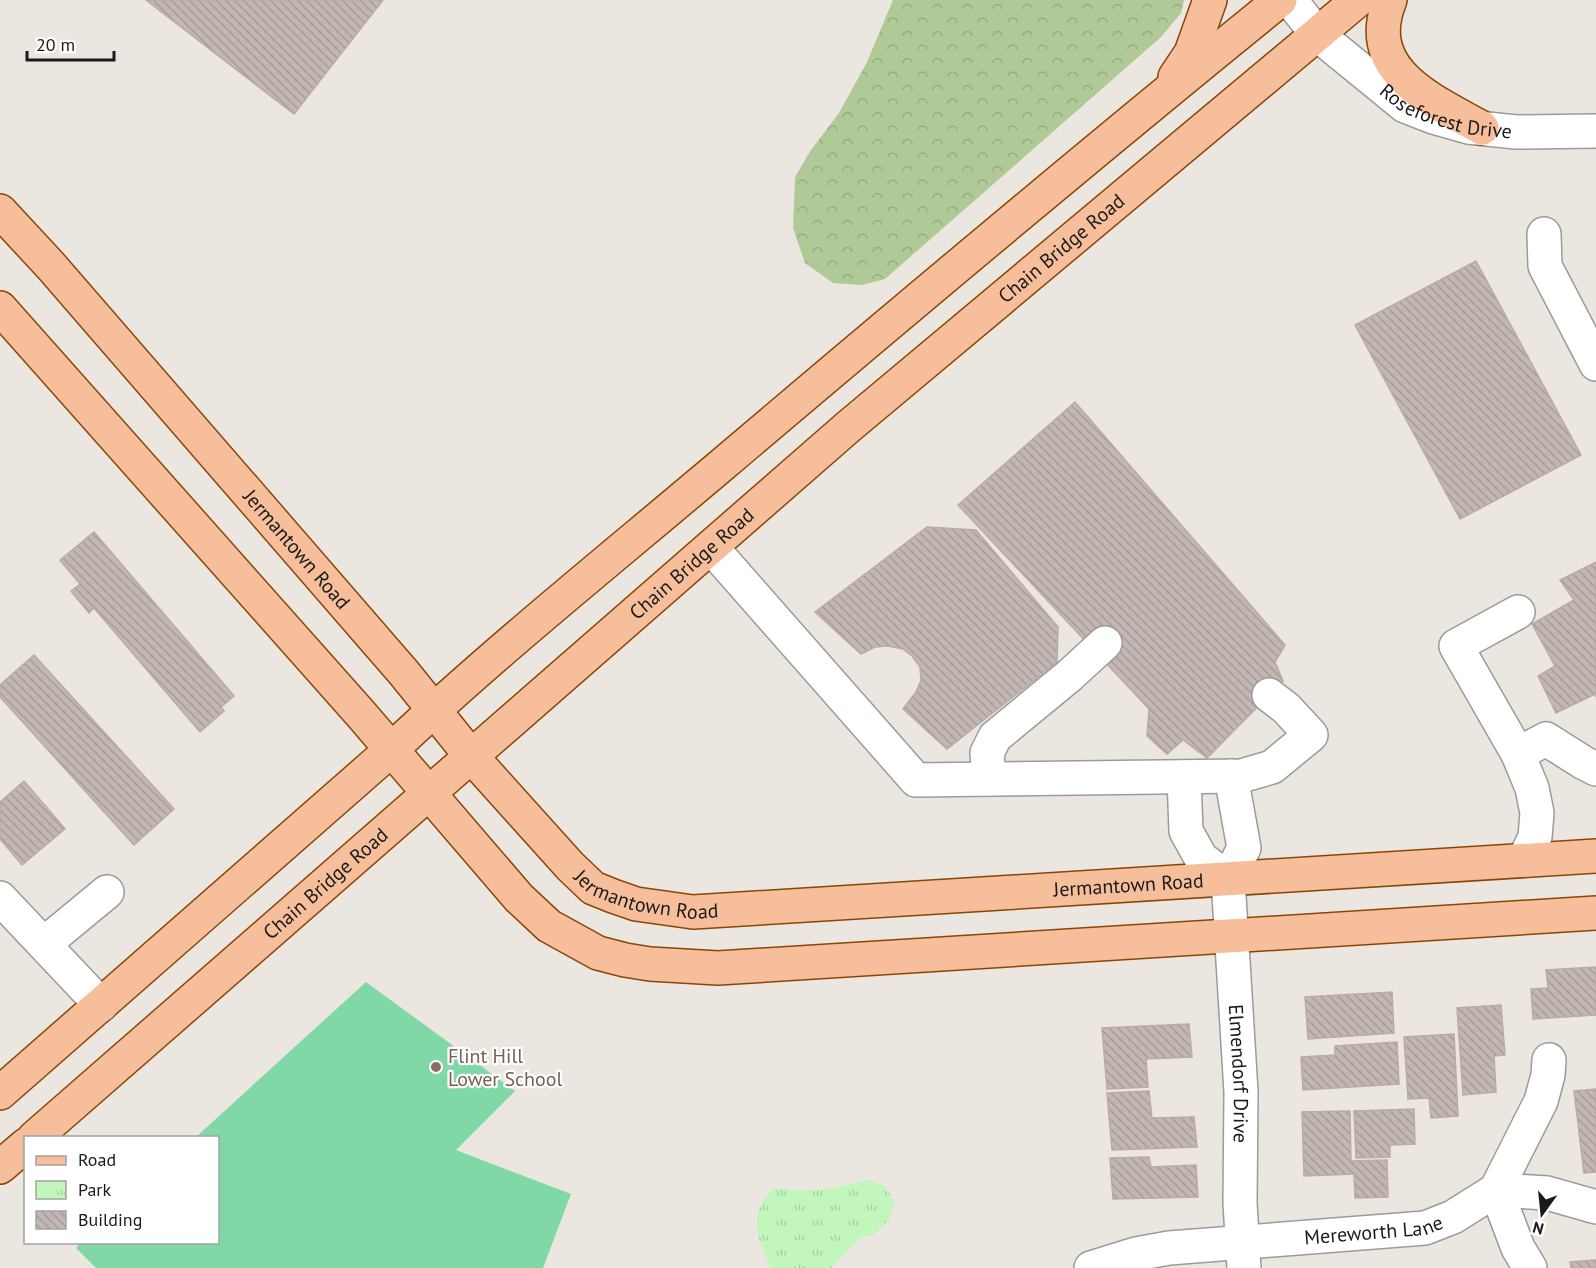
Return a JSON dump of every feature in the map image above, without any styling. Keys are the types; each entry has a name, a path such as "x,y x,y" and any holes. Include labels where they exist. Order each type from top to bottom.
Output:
{"main road":[{"path":"1165,93 1191,53 1210,0"},
{"path":"0,1093 435,710 779,416 1165,93 1280,0"},
{"name":"Chain Bridge Road","path":"35,1136 867,412 1358,0"},
{"path":"1390,0 1382,31 1388,55 1399,74 1419,93 1482,128"},
{"name":"Jermantown Road","path":"0,210 435,710 471,756 570,866 593,888 636,904 693,912 1596,856"},
{"path":"0,308 392,750 519,898 549,926 598,953 625,960 661,965 729,968 1596,913"},
{"path":"0,1167 24,1147"}],"street":[{"name":"Roseforest Drive","path":"1290,0 1318,35 1405,106 1433,117 1482,128 1516,132 1596,131"},
{"path":"1544,234 1545,266 1596,364"},
{"path":"711,547 916,780 1241,776 1272,767 1311,735 1286,708 1269,695"},
{"path":"1518,612 1456,646 1518,754 1532,788 1537,813 1535,837 1524,860"},
{"path":"990,779 987,753 995,737 1105,643"},
{"path":"1518,754 1546,739 1584,764 1596,769"},
{"path":"1184,777 1186,831 1201,858 1228,879 1244,848 1231,776"},
{"name":"Elmendorf Drive","path":"1228,879 1241,1092 1240,1203 1243,1255"},
{"path":"44,944 107,892"},
{"path":"0,898 101,1005"},
{"path":"1530,1268 1518,1248 1496,1190 1541,1101 1548,1075 1549,1060"},
{"path":"1496,1190 1547,1193 1596,1207"},
{"name":"Mereworth Lane","path":"1091,1268 1136,1254 1169,1248 1243,1255 1425,1228 1453,1217 1496,1190"}],"green space":[{"path":"893,0 1184,0 1181,13 1161,37 885,279 862,285 833,283 805,263 793,228 795,177 811,150 839,113 867,62"},
{"path":"366,982 515,1091 456,1150 571,1194 543,1268 96,1268 76,1248 79,1244 219,1244 219,1136 197,1136"},
{"path":"870,1180 885,1186 895,1202 889,1220 873,1235 860,1238 831,1268 771,1268 759,1237 757,1217 760,1207 774,1188 818,1190"}],"building":[{"path":"146,0 383,0 294,114"},
{"path":"1476,261 1581,455 1460,519 1355,325"},
{"path":"1075,402 1285,645 1275,662 1283,681 1207,758 1183,740 1167,754 1147,736 1149,709 958,505"},
{"path":"927,527 976,530 1058,627 1057,662 947,749 903,709 916,692 921,680 920,667 912,656 903,649 888,646 875,647 861,654 815,612"},
{"path":"94,532 234,696 221,707 224,711 200,732 94,608 89,613 71,591 80,584 60,560"},
{"path":"1596,562 1596,697 1595,694 1556,713 1538,676 1555,666 1532,624 1574,600 1560,580"},
{"path":"34,655 174,809 134,845 0,697 0,685"},
{"path":"24,781 65,829 22,865 0,839 0,802"},
{"path":"1596,967 1596,1015 1533,1019 1531,989 1548,988 1546,970"},
{"path":"1392,992 1394,1033 1308,1039 1305,997"},
{"path":"1501,1005 1505,1055 1494,1056 1496,1092 1463,1095 1457,1008"},
{"path":"1189,1024 1192,1057 1146,1059 1148,1087 1107,1089 1102,1028"},
{"path":"1454,1034 1458,1116 1431,1118 1429,1098 1408,1099 1404,1037"},
{"path":"1397,1042 1399,1084 1303,1090 1301,1057 1335,1055 1335,1046"},
{"path":"1596,1089 1596,1172 1584,1173 1574,1091"},
{"path":"1149,1091 1152,1118 1194,1117 1197,1147 1112,1150 1107,1093"},
{"path":"1414,1109 1415,1144 1390,1145 1390,1157 1356,1158 1354,1111"},
{"path":"1350,1111 1351,1161 1387,1160 1388,1197 1355,1198 1354,1174 1304,1176 1302,1112"},
{"path":"1149,1157 1151,1167 1196,1165 1198,1197 1113,1199 1110,1158"},
{"path":"1596,1260 1596,1268 1571,1268 1570,1262"}],"place":[{"name":"Flint Hill Lower School","path":"436,1067"}]}
